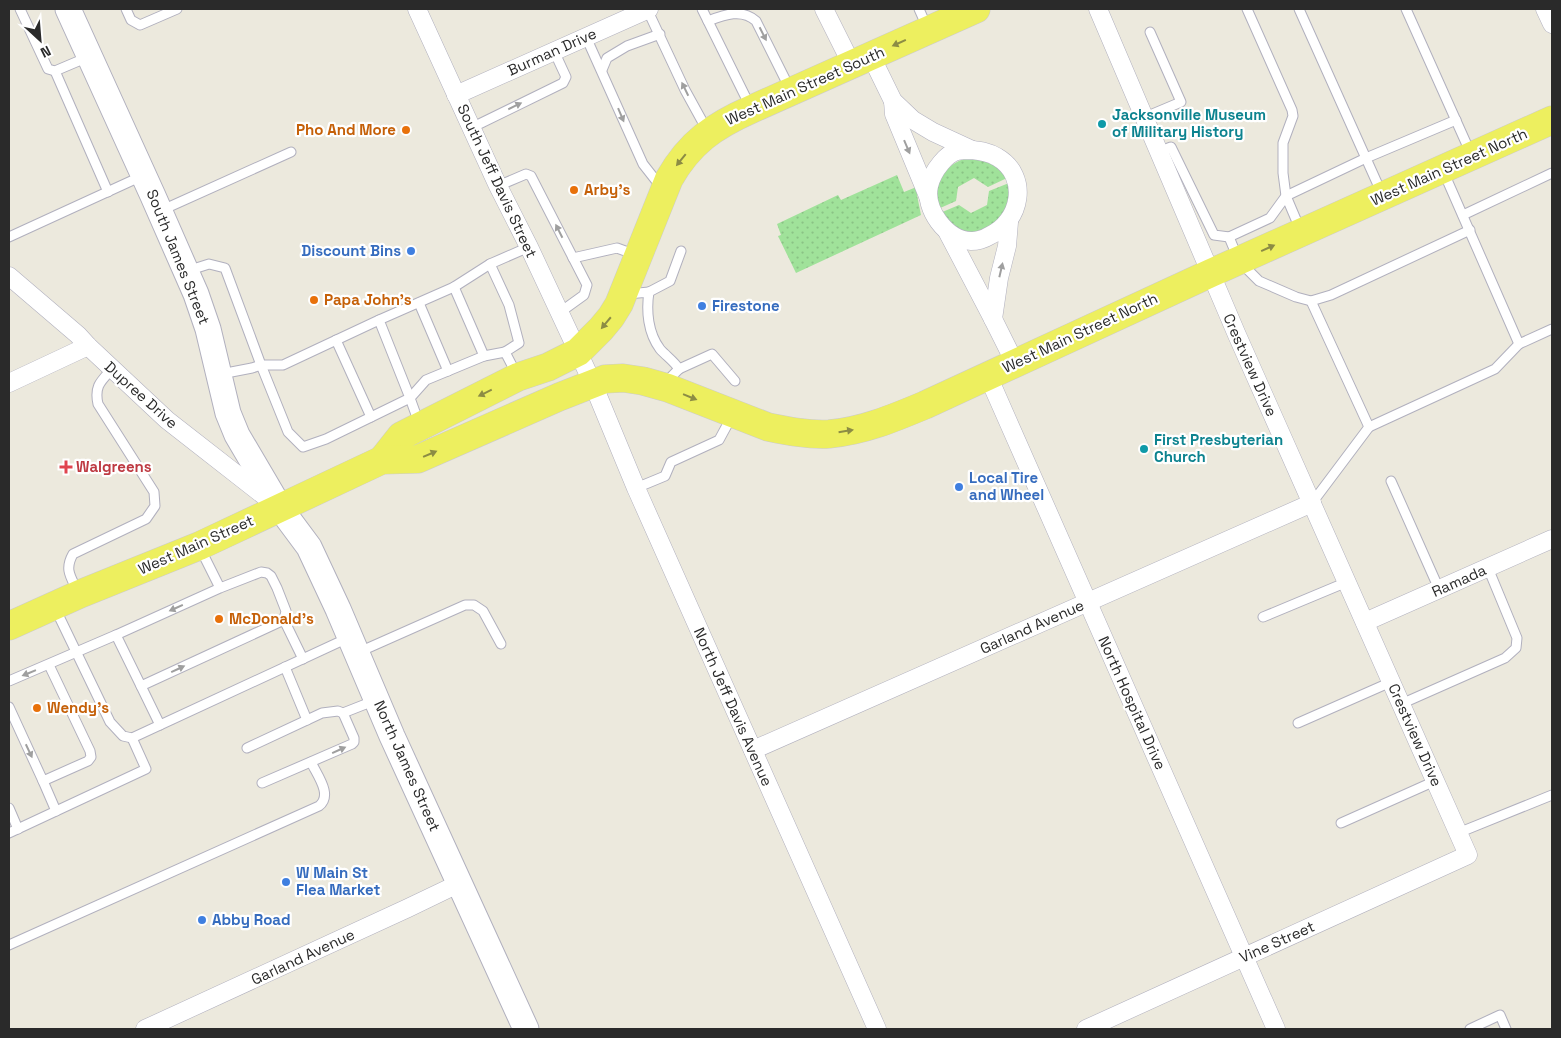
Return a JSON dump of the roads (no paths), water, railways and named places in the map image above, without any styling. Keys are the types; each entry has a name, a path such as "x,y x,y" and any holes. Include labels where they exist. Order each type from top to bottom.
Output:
{"main road":[{"name":"West Main Street South","path":"578,352 636,293 639,256 664,190 678,163 708,132 725,121 861,60 924,20 976,9"},
{"name":"West Main Street North","path":"592,384 606,379 623,378 643,381 672,378 733,414 768,427 798,432 828,434 884,422 1211,274 1234,249 1302,233 1552,120"},
{"name":"West Main Street","path":"382,460 401,436 518,377 548,368 578,352"},
{"name":"West Main Street","path":"9,626 80,594 199,546 382,460 418,459 592,384"}],"street":[{"name":"South Jeff Davis Street","path":"416,9 592,384"},
{"name":"Burman Drive","path":"456,94 648,9"},
{"path":"824,9 893,101 914,120 933,132 972,150"},
{"name":"Crestview Drive","path":"1098,9 1211,274 1468,855"},
{"path":"1545,9 1552,24"},
{"name":"South James Street","path":"72,12 186,271 208,328 228,413 237,435 280,508"},
{"path":"893,101 894,114 934,214 948,232 1015,363"},
{"path":"928,197 932,177 944,160 955,152 985,151 998,157 1007,165 1015,177 1018,188 1017,206 1009,222 997,233 971,241 948,232"},
{"path":"993,318 999,278 1007,246 1009,222"},
{"name":"Dupree Drive","path":"9,276 78,335 167,420 280,508"},
{"path":"9,383 88,346"},
{"name":"North Hospital Drive","path":"988,376 1276,1029"},
{"name":"North Jeff Davis Avenue","path":"592,384 636,488 877,1029"},
{"name":"Garland Avenue","path":"753,750 1312,503"},
{"name":"North James Street","path":"280,508 309,547 526,1029"},
{"name":"Ramada","path":"1365,622 1552,539"},
{"name":"Vine Street","path":"1086,1029 1468,855"},
{"name":"Garland Avenue","path":"145,1029 460,883"}],"lane":[{"path":"20,9 48,69 55,71 90,56"},
{"path":"126,9 132,20 140,25 177,9"},
{"path":"648,9 685,90 708,132"},
{"path":"702,9 752,109"},
{"path":"1247,9 1292,110 1293,116 1283,143 1283,173 1286,196 1302,233"},
{"path":"1300,9 1383,197"},
{"path":"1406,9 1472,156"},
{"path":"708,21 729,14 742,13 751,16 756,21 791,91"},
{"path":"1144,118 1181,102 1150,32"},
{"path":"602,70 607,58 627,46 660,34"},
{"path":"586,37 643,164 664,190"},
{"path":"471,128 563,83 566,77 554,51"},
{"path":"55,71 108,192"},
{"path":"1234,249 1270,218 1286,196 1366,158 1456,120"},
{"path":"1158,152 1171,147 1214,236 1234,249 1260,281 1296,297 1311,301 1331,295 1470,230"},
{"path":"160,211 291,152"},
{"path":"1443,170 1519,344"},
{"path":"1463,215 1552,173"},
{"path":"498,186 526,174 531,176 587,285 584,295 559,313"},
{"path":"9,237 144,175"},
{"path":"218,374 261,365 283,365 378,320 454,287 490,264 529,247"},
{"path":"573,258 617,248 639,256"},
{"path":"636,293 670,281 681,251"},
{"path":"186,271 209,264 225,268 288,432 303,447 326,439 410,398 426,380 484,356 505,352 519,342 509,305 490,264"},
{"path":"454,287 484,356"},
{"path":"636,293 647,302 649,328 672,378 712,354 735,380"},
{"path":"1311,301 1369,427"},
{"path":"418,303 448,371"},
{"path":"378,320 420,426"},
{"path":"1312,503 1369,427 1495,369 1519,344 1552,329"},
{"path":"336,340 371,417"},
{"path":"505,352 518,377"},
{"path":"80,594 68,572 68,564 73,554 146,518 155,506 154,492 98,404 96,395 98,385 112,369"},
{"path":"636,488 665,476 671,462 718,440 733,414"},
{"path":"1391,481 1439,589"},
{"path":"199,546 220,588"},
{"path":"1401,704 1505,658 1516,648 1517,638 1488,568"},
{"path":"9,682 220,588 261,572 271,576 277,588 286,611 284,620 303,659"},
{"path":"1263,617 1347,582"},
{"path":"54,606 110,722 123,736 132,738 303,659 353,645 465,605 474,605 483,611 501,644"},
{"path":"142,686 284,620"},
{"path":"116,635 160,725"},
{"path":"43,781 88,761 91,756 90,750 49,665"},
{"path":"284,667 307,720"},
{"path":"1298,723 1392,682"},
{"path":"246,748 322,713 338,711 343,713 377,700"},
{"path":"9,706 56,811"},
{"path":"262,783 354,742 343,713"},
{"path":"9,833 146,769 132,738"},
{"path":"9,945 319,806 323,802 325,793 311,762"},
{"path":"1341,823 1435,781"},
{"path":"1458,833 1552,795"},
{"path":"9,808 18,829"},
{"path":"1470,1029 1500,1015 1506,1029"}],"place":[{"name":"Jacksonville Museum of Military History","path":"1102,124"},
{"name":"Pho And More","path":"406,130"},
{"name":"Arby's","path":"574,190"},
{"name":"Discount Bins","path":"411,251"},
{"name":"Papa John's","path":"314,300"},
{"name":"Firestone","path":"702,306"},
{"name":"First Presbyterian Church","path":"1144,449"},
{"name":"Walgreens","path":"66,467"},
{"name":"Local Tire and Wheel","path":"959,487"},
{"name":"McDonald's","path":"219,619"},
{"name":"Wendy's","path":"37,708"},
{"name":"W Main St Flea Market","path":"286,882"},
{"name":"Abby Road","path":"202,920"}]}
